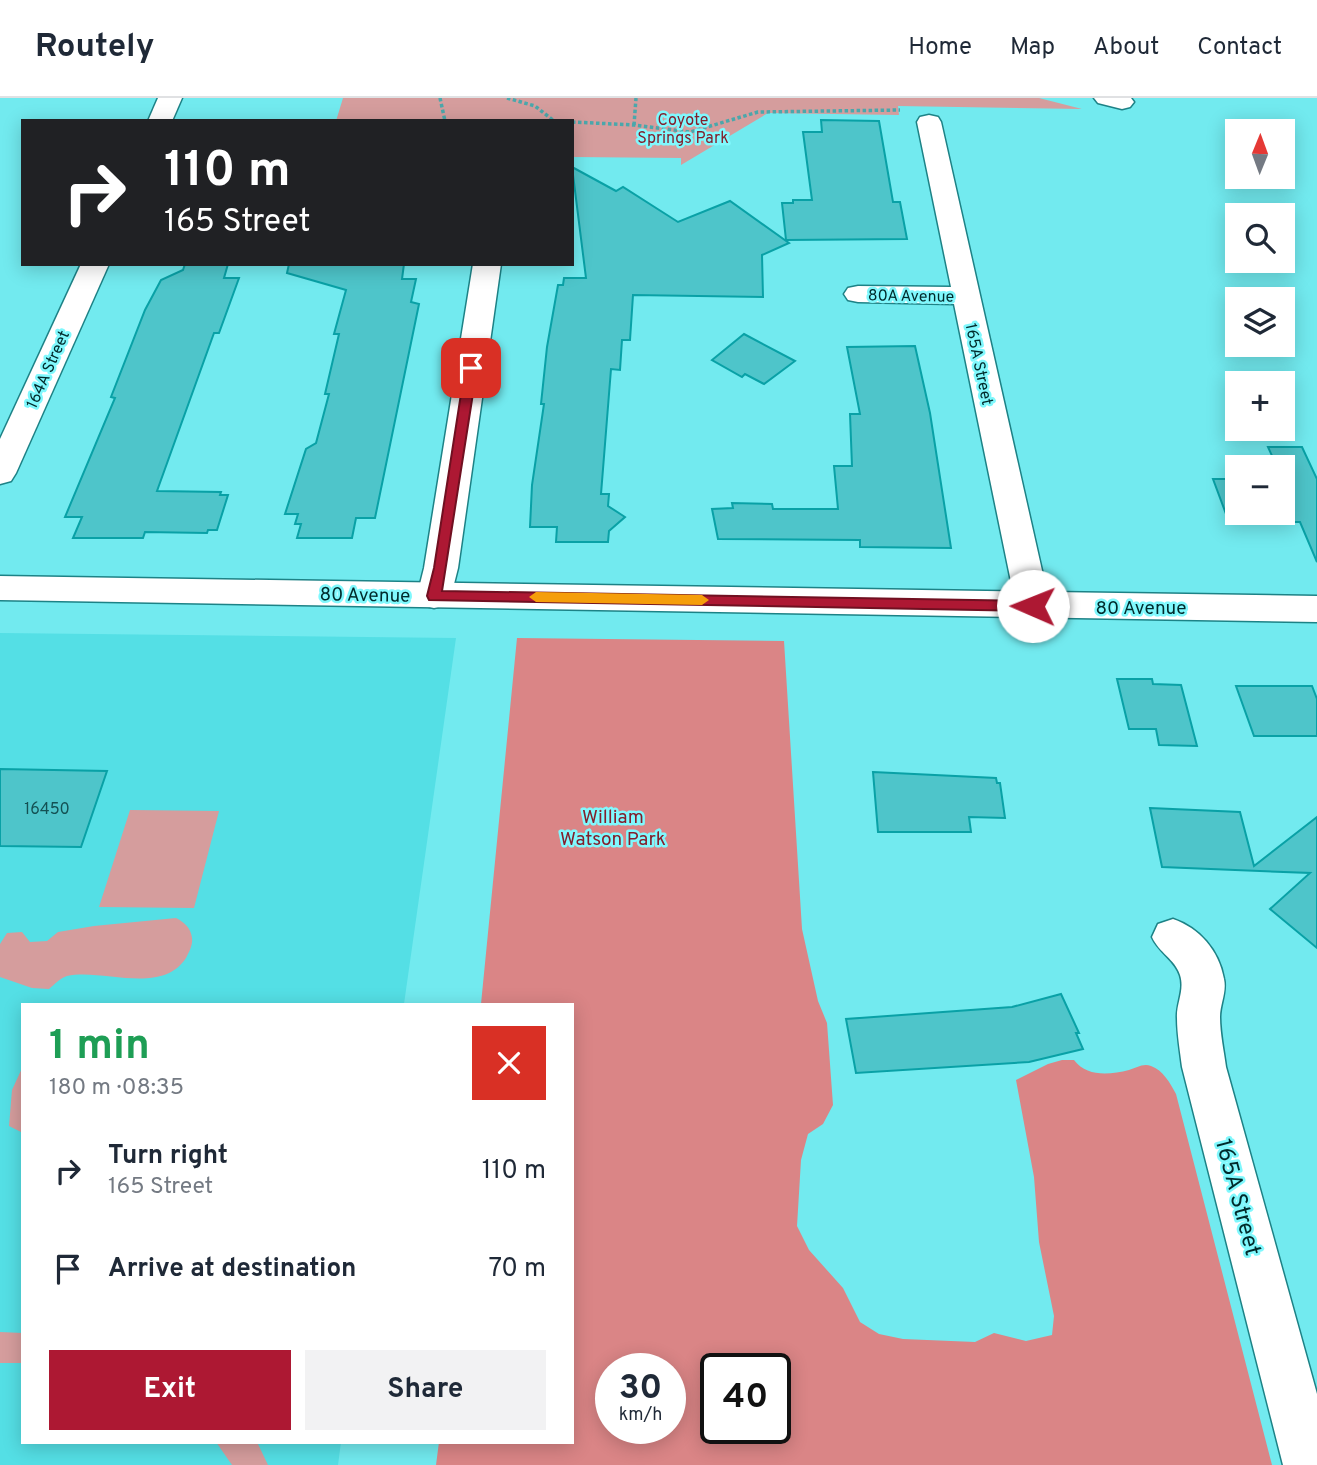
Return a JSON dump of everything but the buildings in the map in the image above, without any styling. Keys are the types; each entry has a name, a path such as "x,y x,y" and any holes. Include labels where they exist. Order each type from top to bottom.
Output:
{"street":[{"path":"161,119 170,98"},
{"name":"165A Street","path":"919,117 964,296 1033,606"},
{"name":"164A Street","path":"0,473 93,266"},
{"path":"434,596 441,568 487,266"},
{"name":"80A Avenue","path":"858,294 964,296"},
{"name":"80 Avenue","path":"0,588 1317,609"},
{"name":"165A Street","path":"1173,937 1190,950 1203,978 1203,996 1198,1015 1204,1067 1310,1465"}],"path":[{"path":"440,98 445,119"},
{"path":"507,98 535,106 551,119"},
{"path":"634,125 636,98"},
{"path":"574,122 634,125 690,132 758,112 901,110 919,117"}],"shaded area":[{"path":"0,633 456,638 404,1003 21,1003 21,1444 341,1444 338,1465 0,1465"}],"green space":[{"name":"Coyote Springs Park","path":"343,98 1039,98 1082,109 898,106 899,115 768,113 681,165 681,158 574,157 574,119 337,119"},
{"name":"William Watson Park","path":"517,638 784,641 802,929 818,1001 827,1023 833,1105 823,1124 808,1134 801,1160 797,1226 809,1250 843,1288 860,1322 879,1334 903,1339 975,1342 994,1333 1026,1341 1052,1335 1054,1316 1039,1242 1034,1177 1016,1080 1062,1060 1074,1060 1085,1069 1106,1074 1151,1066 1166,1077 1176,1094 1272,1465 436,1465 439,1444 574,1444 574,1003 481,1003"},
{"path":"130,810 219,811 194,908 99,907"},
{"path":"176,918 190,931 191,946 186,958 175,969 162,976 131,978 81,974 67,976 49,989 32,988 0,977 0,944 7,933 22,932 30,942 47,941 58,932"},
{"path":"21,1070 21,1132 9,1126 12,1090"},
{"path":"0,1332 21,1333 21,1363 0,1363"},
{"path":"217,1444 258,1444 268,1465 232,1465"}],"slow traffic":[{"path":"536,597 702,600"}],"route":[{"path":"471,368 441,568 434,596 1033,606"}]}
